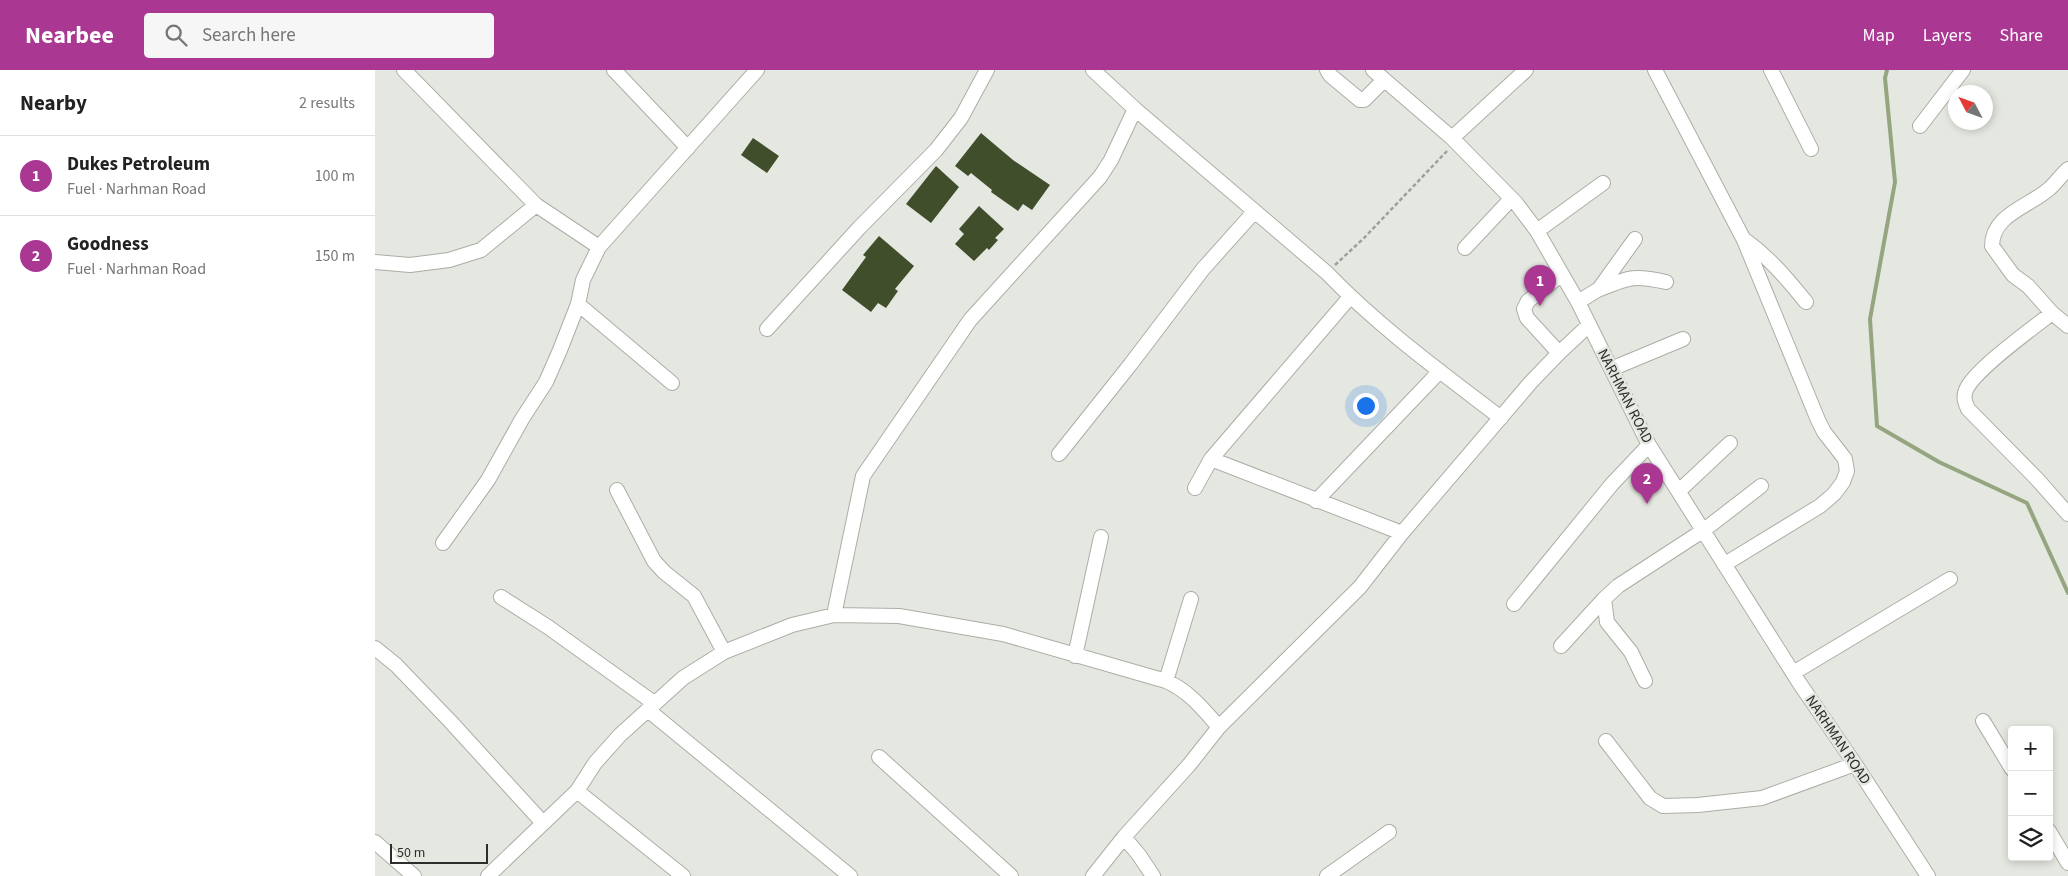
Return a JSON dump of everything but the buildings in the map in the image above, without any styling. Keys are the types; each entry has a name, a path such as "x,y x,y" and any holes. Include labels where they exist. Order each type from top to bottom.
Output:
{"street":[{"path":"404,70 535,205 599,247"},
{"path":"614,70 688,148"},
{"path":"443,543 488,480 522,419 546,382 577,304 583,280 599,247 757,70"},
{"path":"767,329 859,228 936,150 961,118 987,70"},
{"path":"1093,70 1135,109 1327,273 1350,297 1501,418"},
{"path":"1327,70 1330,75 1360,100 1368,98 1384,80"},
{"name":"NARHMAN ROAD","path":"1373,70 1454,140 1511,198 1537,231 1578,302 1649,444 1793,672 1927,876"},
{"path":"1454,140 1526,70"},
{"path":"1655,70 1744,240 1817,420 1845,459 1847,471 1843,482 1835,494 1820,506 1725,564"},
{"path":"1771,70 1788,100 1811,149"},
{"path":"1919,126 1963,70"},
{"path":"834,615 863,476 969,320 1100,177 1111,160 1135,109"},
{"path":"2068,169 2049,189 2002,220 1994,229 1992,238 1992,246 2006,267 2033,291 2052,313 2068,326"},
{"path":"1537,231 1603,183"},
{"path":"1465,248 1511,198"},
{"path":"375,262 410,265 449,260 481,250 535,205"},
{"path":"1059,454 1203,270 1254,212"},
{"path":"1599,290 1635,239"},
{"path":"1744,240 1762,252 1779,269 1806,302"},
{"path":"1559,353 1527,318 1523,309 1528,301 1562,274"},
{"path":"1578,302 1599,290 1627,279 1642,277 1666,282"},
{"path":"1195,488 1211,459 1350,297"},
{"path":"577,304 672,383"},
{"path":"2052,313 2010,346 1971,381 1966,391 1965,400 1968,408 2037,478 2068,514"},
{"path":"1093,876 1124,837 1189,765 1219,727 1355,593 1403,533 1501,418 1559,353 1589,325"},
{"path":"1611,369 1683,339"},
{"path":"1316,501 1440,371"},
{"path":"1679,491 1730,443"},
{"path":"1514,604 1606,491 1649,444"},
{"path":"1211,459 1403,533"},
{"path":"1561,646 1618,586 1704,530 1761,486"},
{"path":"617,490 654,561 694,596 724,652"},
{"path":"1075,656 1101,537"},
{"path":"1793,672 1950,578"},
{"path":"501,597 548,627 651,706 850,876"},
{"path":"1167,680 1191,599"},
{"path":"1604,599 1607,622 1631,652 1645,681"},
{"path":"494,874 577,791 595,763 620,735 683,678 724,652 792,625 834,615 899,616 1003,634 1075,656 1167,680 1191,696 1219,727"},
{"path":"375,648 397,665 451,721 543,823"},
{"path":"1983,722 2008,763"},
{"path":"1606,741 1650,798 1663,806 1698,805 1762,798 1855,764"},
{"path":"879,757 1011,876"},
{"path":"577,791 683,876"},
{"path":"1327,876 1389,832"},
{"path":"1124,837 1153,876"},
{"path":"2053,839 2068,863"},
{"path":"375,842 414,876"}],"path":[{"path":"1327,273 1364,238 1454,140"}],"waterway":[{"path":"1887,70 1885,78 1895,182 1870,319 1877,426 1939,462 2027,503 2068,593"}],"place":[{"name":"Dukes Petroleum","path":"1540,306"},
{"name":"Goodness","path":"1647,504"}]}
